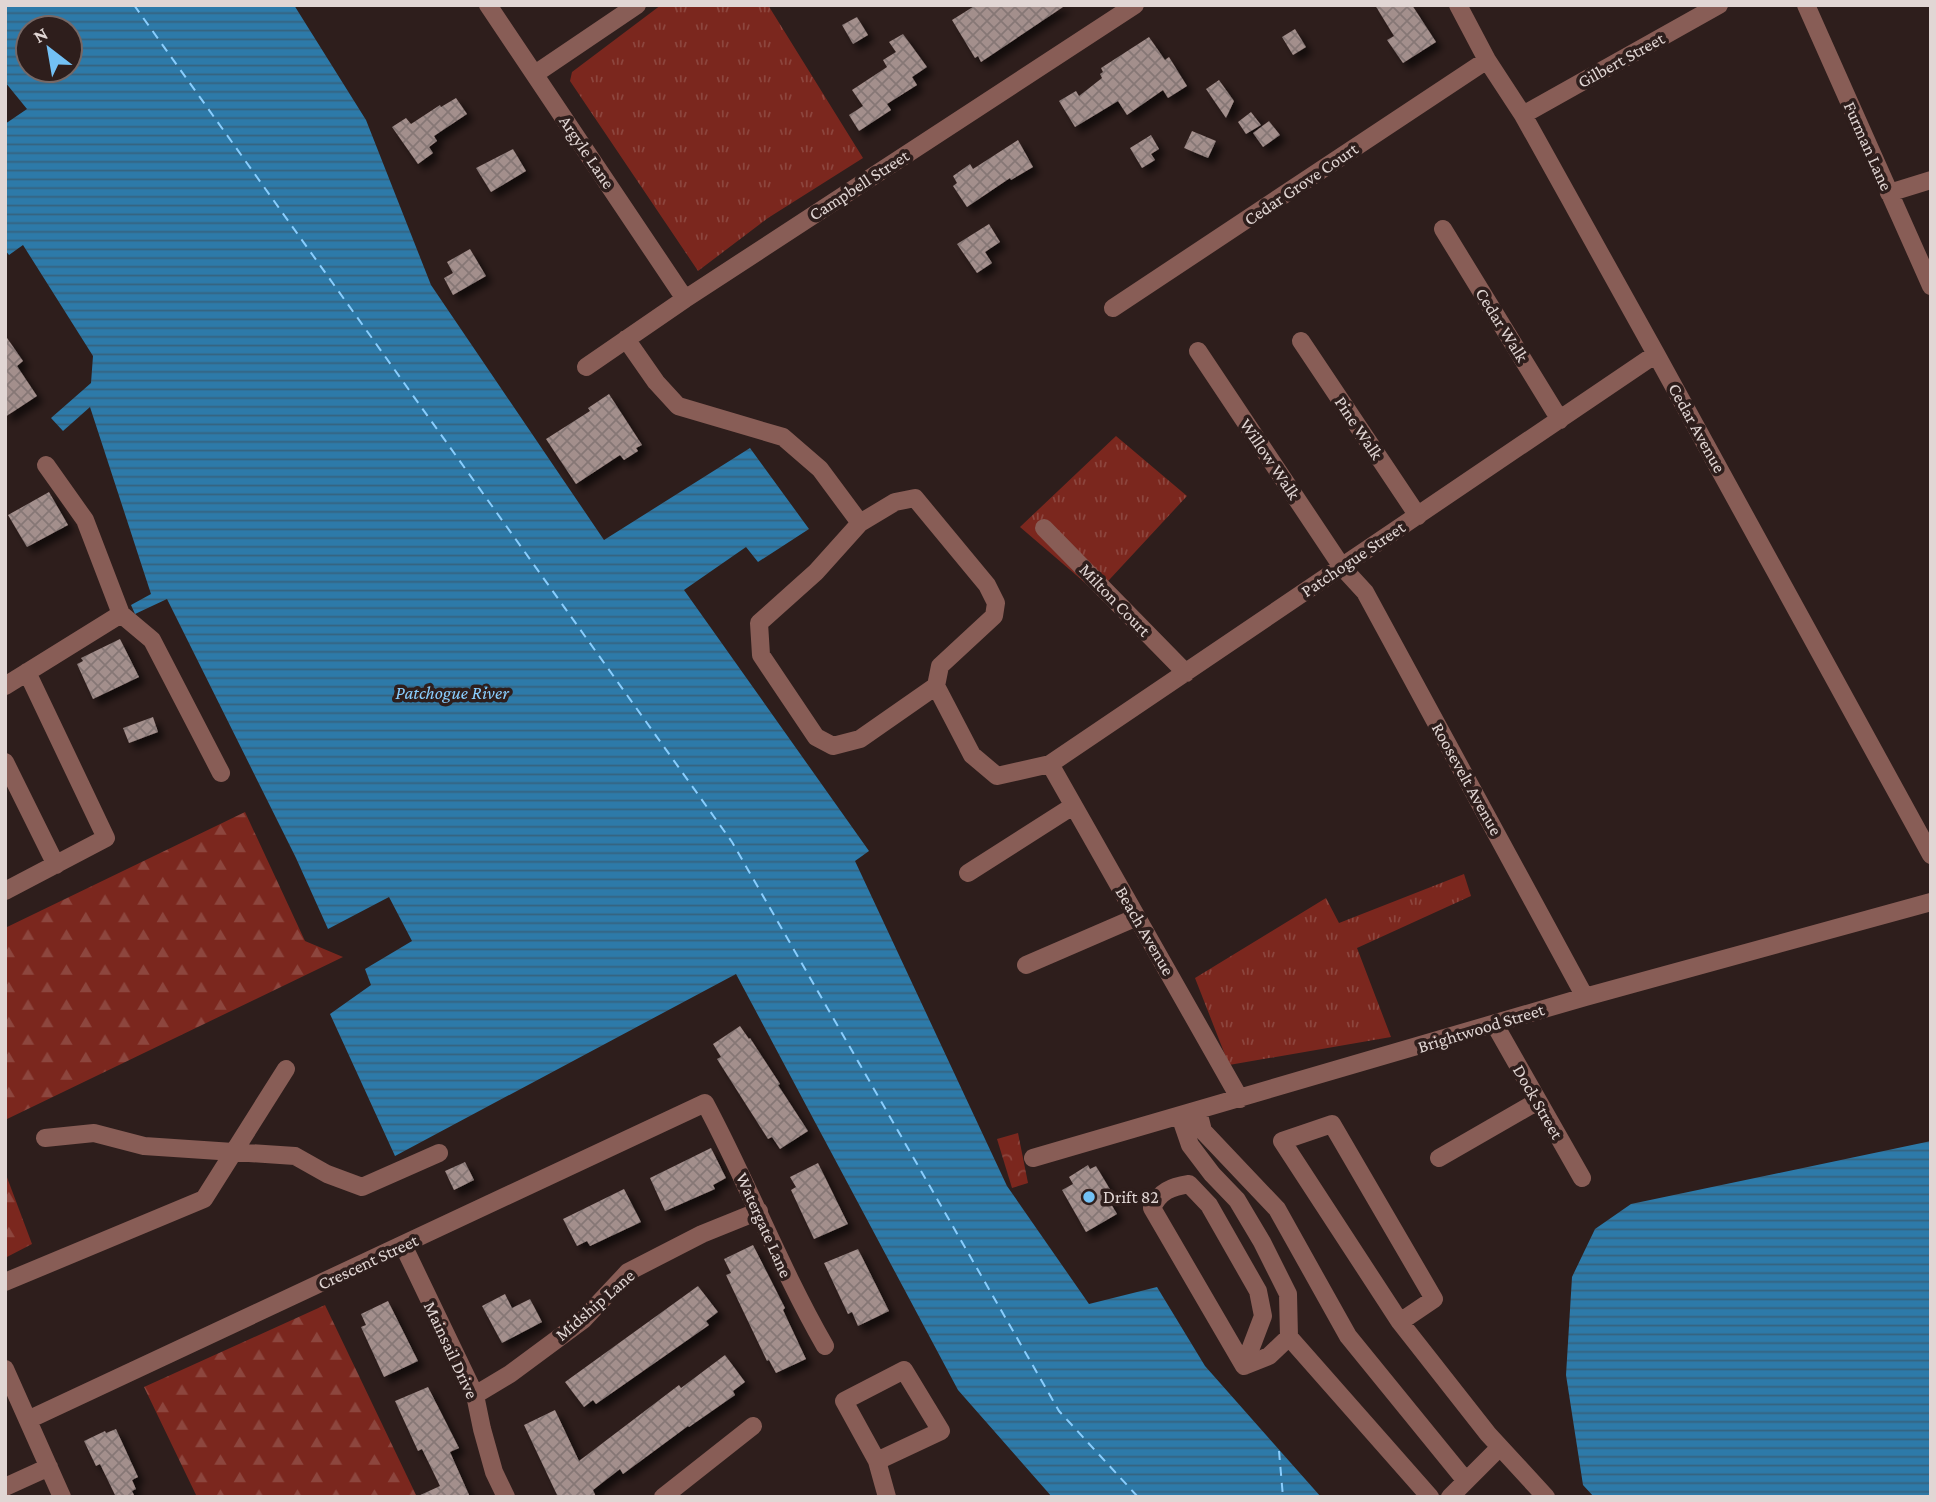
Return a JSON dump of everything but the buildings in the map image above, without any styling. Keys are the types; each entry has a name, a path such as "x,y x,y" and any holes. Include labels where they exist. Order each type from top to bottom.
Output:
{"street":[{"name":"Argyle Lane","path":"488,5 685,299"},
{"path":"535,74 636,5"},
{"name":"Campbell Street","path":"586,368 685,299 1135,5"},
{"name":"Cedar Avenue","path":"1458,5 1487,60 1523,115 1656,354 1931,855"},
{"name":"Gilbert Street","path":"1523,115 1719,5"},
{"name":"Furman Lane","path":"1806,5 1931,286"},
{"name":"Cedar Grove Court","path":"1113,308 1487,60"},
{"path":"1889,193 1931,180"},
{"name":"Cedar Walk","path":"1443,229 1560,420"},
{"path":"626,339 656,382 678,406 783,438 820,469 860,523"},
{"name":"Pine Walk","path":"1301,341 1418,516"},
{"name":"Willow Walk","path":"1198,351 1342,567"},
{"name":"Patchogue Street","path":"1050,764 1656,354"},
{"path":"46,465 85,520 121,614 152,640 221,773"},
{"path":"936,686 860,740 833,746 816,737 761,655 759,623 816,572 860,523 895,502 915,498 987,585 996,603 994,616 940,666 936,686 972,755 997,776 1050,764"},
{"name":"Milton Court","path":"1044,528 1186,673"},
{"name":"Roosevelt Avenue","path":"1342,567 1365,592 1585,997"},
{"path":"5,686 121,614"},
{"path":"5,891 106,838 27,672"},
{"path":"5,762 56,865"},
{"name":"Beach Avenue","path":"1050,764 1240,1099"},
{"path":"968,873 1073,806"},
{"name":"Brightwood Street","path":"1033,1158 1585,997 1931,902"},
{"path":"1026,965 1137,917"},
{"name":"Dock Street","path":"1495,1025 1582,1178"},
{"path":"5,1282 204,1199 286,1069"},
{"path":"1439,1158 1538,1101"},
{"name":"Watergate Lane","path":"705,1103 759,1211 797,1298 825,1346"},
{"name":"Crescent Street","path":"30,1419 705,1103"},
{"path":"1189,1113 1190,1145 1212,1174 1237,1200 1288,1294 1289,1337 1430,1497"},
{"path":"1189,1113 1203,1132 1277,1209 1348,1336 1466,1481"},
{"path":"1400,1322 1434,1299 1332,1124 1282,1141 1400,1322 1500,1447 1546,1497"},
{"path":"45,1138 94,1133 144,1146 295,1156 327,1174 362,1187 439,1153"},
{"path":"1189,1184 1209,1205 1258,1291 1263,1316 1244,1366 1152,1208 1157,1197 1172,1187 1189,1184"},
{"name":"Midship Lane","path":"475,1395 510,1374 583,1320 628,1272 702,1234 759,1211"},
{"name":"Mainsail Drive","path":"403,1245 475,1395 494,1472 506,1497"},
{"path":"1244,1366 1269,1356 1289,1337"},
{"path":"5,1369 30,1419 62,1497"},
{"path":"877,1461 941,1432 904,1370 845,1401 877,1461 887,1497"},
{"path":"663,1497 753,1426"},
{"path":"1450,1497 1500,1447"},
{"path":"5,1487 49,1467"}],"green space":[{"path":"661,5 768,5 863,158 768,218 698,271 570,81 572,72"},
{"path":"1116,436 1187,496 1097,593 1020,527"},
{"path":"245,812 305,941 343,957 5,1120 5,928"},
{"path":"1464,874 1471,896 1357,948 1391,1037 1229,1065 1195,978 1326,898 1339,923"},
{"path":"1018,1133 1028,1183 1012,1188 997,1139"},
{"path":"5,1172 32,1244 5,1258"},
{"path":"325,1305 417,1497 197,1497 144,1387"}],"water":[{"name":"Patchogue River","path":"5,5 294,5 366,120 431,285 604,540 750,448 809,529 758,562 746,547 684,590 869,851 855,861 1007,1186 1089,1304 1157,1287 1205,1366 1321,1497 1052,1497 958,1390 736,974 395,1156 330,1014 371,985 365,969 412,941 389,897 328,929 296,858 167,599 135,614 131,605 151,594 90,407 63,431 51,418 91,383 93,356 23,245 9,255 5,250 5,124 27,109 5,82"},
{"path":"1931,1141 1931,1497 1594,1497 1583,1485 1566,1375 1572,1277 1595,1229 1631,1204"}],"ferry route":[{"path":"134,5 732,842 1059,1411 1138,1497"},
{"path":"1279,1451 1283,1497"}],"place":[{"name":"Drift 82","path":"1089,1197"}]}
